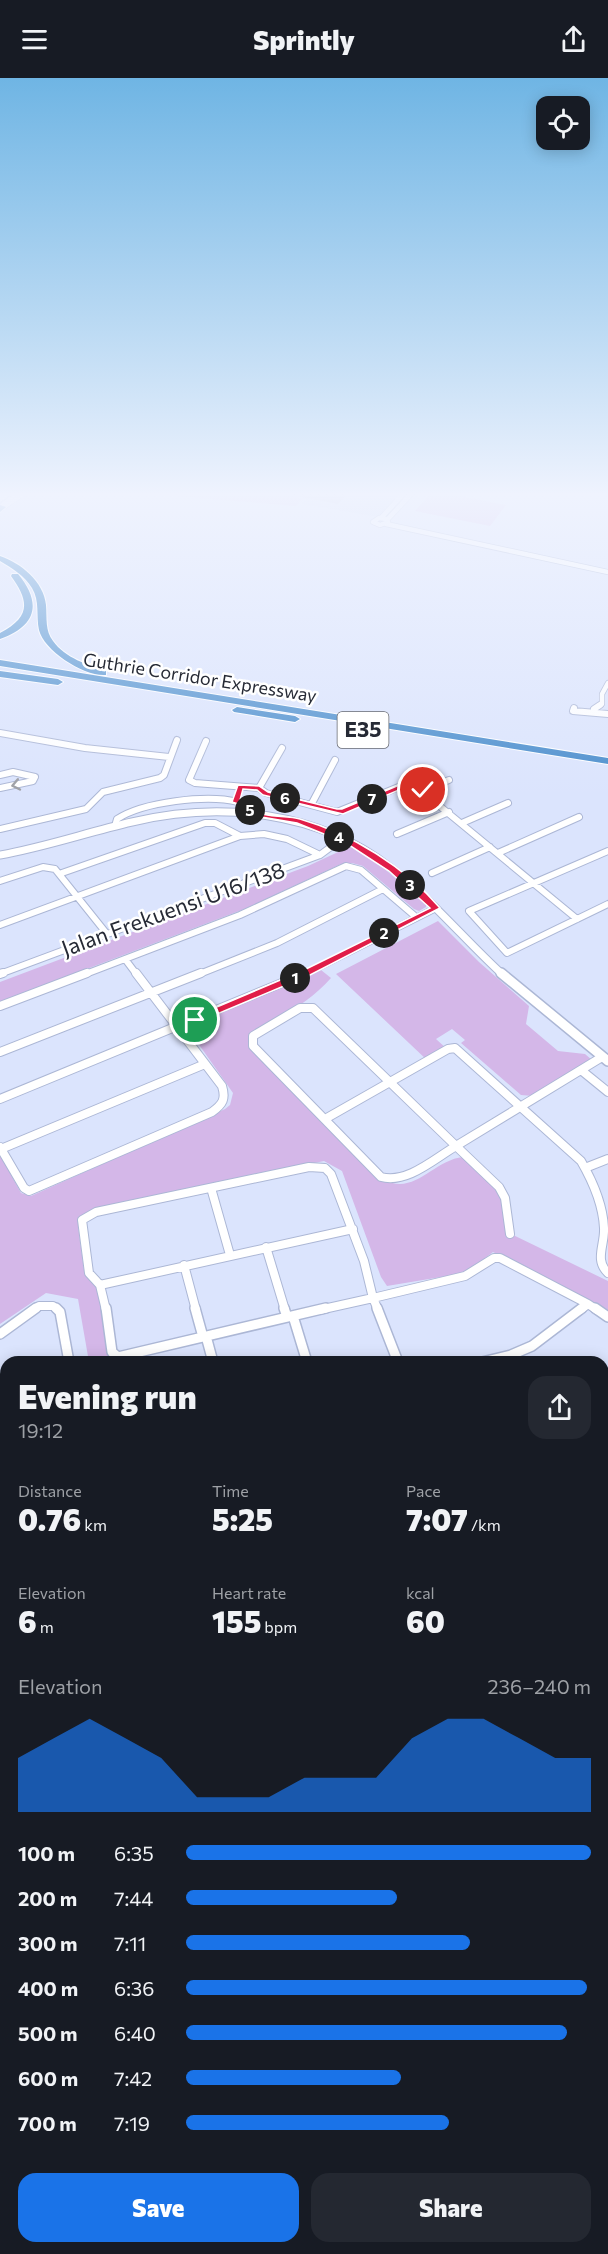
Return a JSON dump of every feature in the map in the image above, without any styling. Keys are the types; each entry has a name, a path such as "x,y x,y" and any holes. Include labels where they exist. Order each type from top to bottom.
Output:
{"highway":[{"path":"0,636 25,619 30,607 26,593"},
{"path":"39,593 42,626 46,638 53,647 80,664 136,685"},
{"name":"Guthrie Corridor Expressway","path":"0,663 608,761"},
{"name":"Guthrie Corridor Expressway","path":"0,673 81,684 608,770"},
{"path":"494,742 515,740 608,752"}],"street":[{"path":"594,709 602,704 602,694 608,683"},
{"path":"574,708 608,712 573,711 574,708"},
{"path":"0,733 85,748 169,757"},
{"path":"0,828 86,809 103,792 156,780 164,775 177,740"},
{"path":"206,741 189,780 195,783 259,788 266,793 343,811 406,784 414,784 577,919"},
{"path":"259,788 282,748"},
{"path":"310,805 335,760"},
{"path":"0,775 13,772 36,777 33,781 0,788"},
{"path":"423,790 448,780"},
{"path":"216,801 220,785"},
{"path":"236,802 240,787"},
{"path":"115,826 117,819 132,810 182,802 236,802 244,804 253,813"},
{"path":"462,823 508,803"},
{"path":"0,855 39,848 149,817 213,811 253,813 298,821 343,838 392,869 436,908 487,960 605,1059 581,1070 456,1145 406,1176 392,1179 378,1174 254,1046 252,1040 256,1033 300,1008 313,1008 456,1145 502,1192 510,1234"},
{"path":"398,834 449,812"},
{"path":"498,853 579,817"},
{"path":"59,874 205,824 215,823 240,836"},
{"path":"0,925 240,836 264,834 287,839 320,855"},
{"name":"Jalan Frekuensi U16/138","path":"0,974 320,855 343,838"},
{"path":"432,873 490,847"},
{"path":"608,851 469,911 507,953 608,904"},
{"path":"0,1006 246,912 346,866 360,870 416,917"},
{"path":"0,881 43,867 55,869 107,934"},
{"path":"0,1052 277,943 383,889"},
{"path":"0,1099 307,972 436,908"},
{"path":"125,959 178,1027 224,1090 224,1100 218,1109 29,1191 24,1188 1,1148 205,1064"},
{"path":"324,1119 453,1048 521,1106 577,1157 585,1168 604,1231 600,1262 603,1270 608,1273"},
{"path":"581,1070 608,1092"},
{"path":"585,1168 608,1159"},
{"path":"116,1356 112,1352 109,1320 99,1285 89,1273 81,1224 85,1217 96,1212 309,1167 322,1167 331,1174 364,1261 373,1298 396,1356"},
{"path":"211,1188 230,1255"},
{"path":"99,1285 352,1229"},
{"path":"266,1247 304,1356"},
{"path":"130,1356 205,1336 465,1276 497,1257 588,1304 608,1317"},
{"path":"184,1265 211,1356"},
{"path":"507,1356 532,1346 588,1304"},
{"path":"0,1334 39,1306 53,1306 60,1312 68,1356"}],"shaded area":[{"path":"351,846 380,865 426,904 426,907 419,911 414,909 363,866 352,863 341,864 247,908 0,1002 0,982 308,866"},
{"path":"438,921 479,962 529,1006 526,1024 558,1051 585,1054 592,1060 533,1096 521,1095 461,1043 465,1040 452,1029 436,1039 448,1050 428,1061 336,974"},
{"path":"321,970 331,978 323,987 287,1013 257,1030 253,1045 383,1179 404,1184 414,1181 442,1164 463,1157 499,1185 509,1233 608,1281 608,1312 561,1285 493,1252 468,1271 459,1274 387,1286 381,1277 342,1171 324,1161 94,1208 86,1213 78,1226 84,1270 100,1285 112,1356 88,1356 78,1299 46,1293 0,1324 0,1155 21,1193 31,1196 225,1109 230,1105 233,1093 188,1029 193,1024"}],"route":[{"path":"195,1020 307,972 436,908 378,858 349,841 298,821 253,813 244,804 236,802 240,787 259,788 266,793 337,812 406,784 414,784 423,790"}]}
